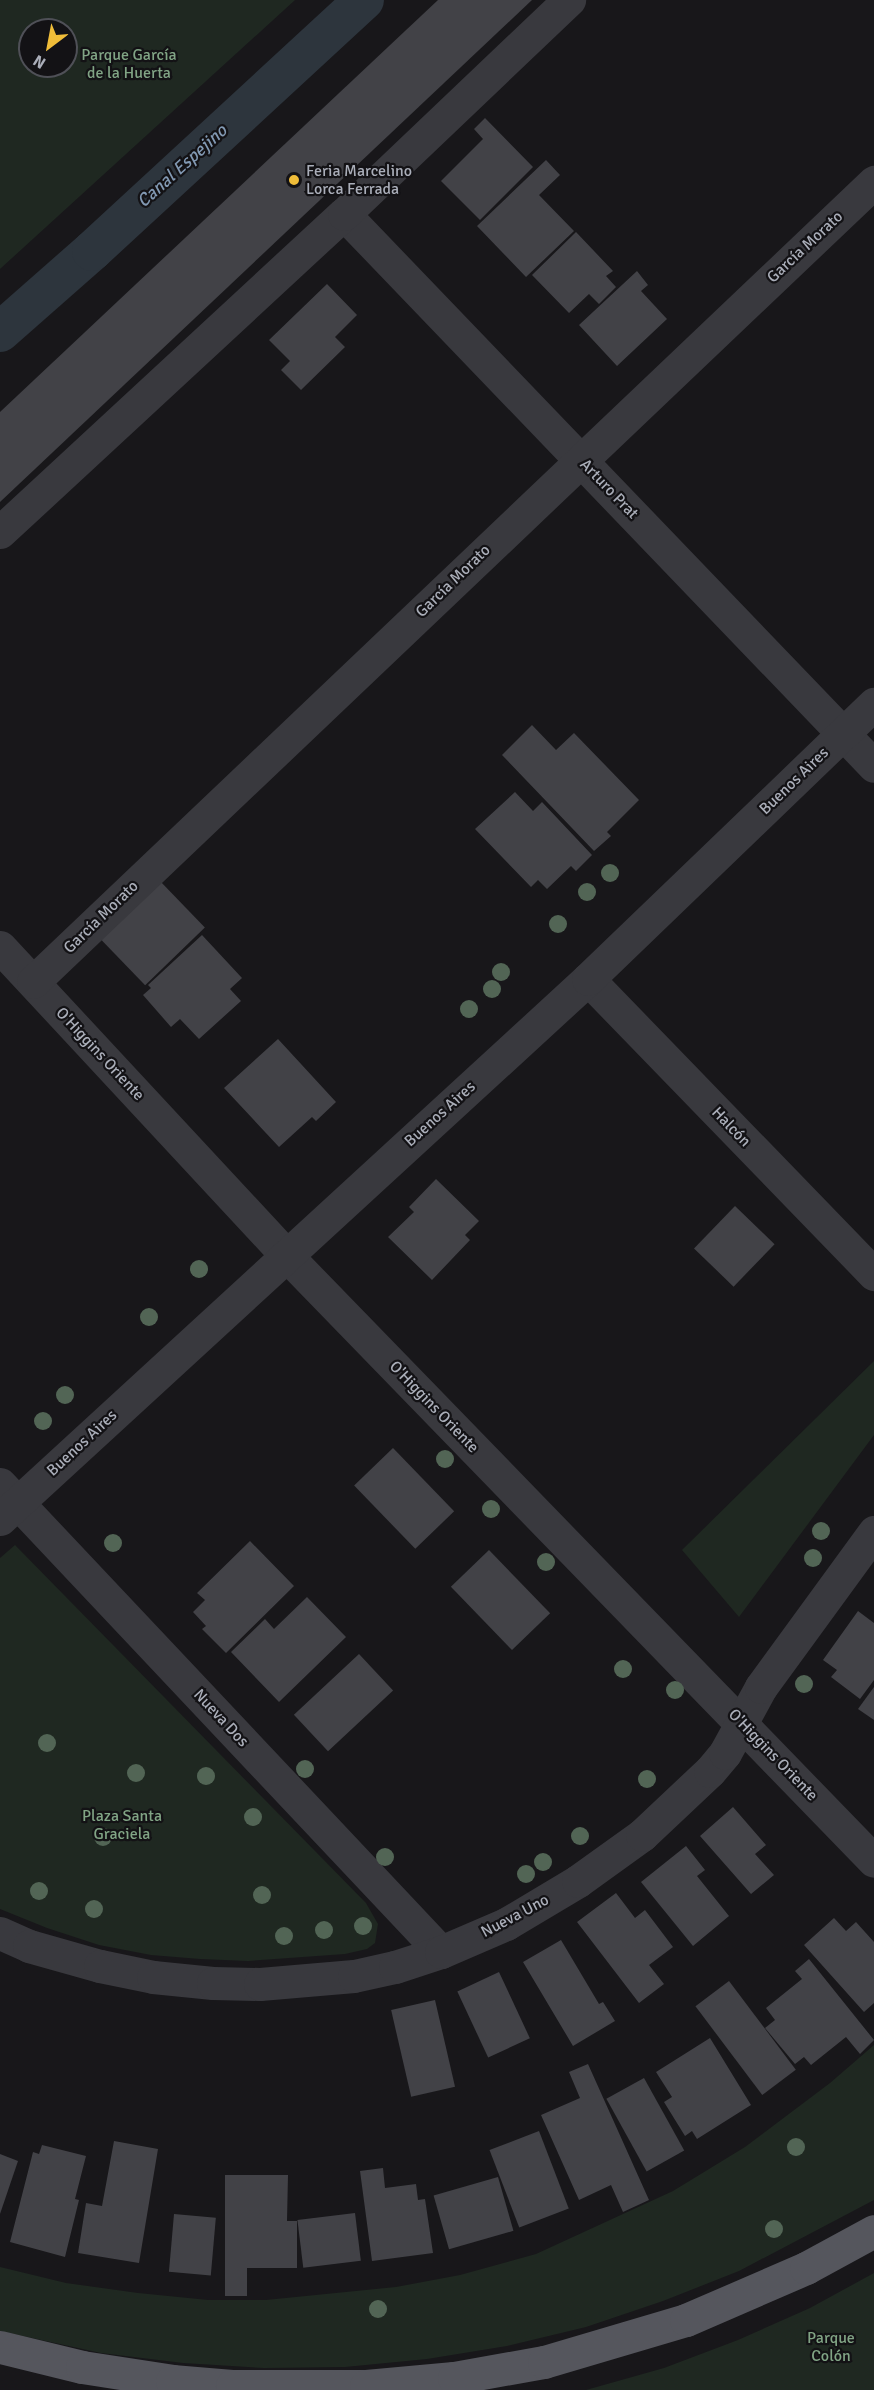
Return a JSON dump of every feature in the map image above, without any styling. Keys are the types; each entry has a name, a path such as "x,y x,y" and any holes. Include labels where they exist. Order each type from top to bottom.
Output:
{"main road":[{"path":"0,2347 82,2367 172,2381 232,2386 366,2386 453,2378 544,2362 686,2320 806,2268 874,2230"}],"street":[{"path":"0,532 344,214 569,0"},
{"name":"García Morato","path":"33,982 874,182"},
{"name":"Arturo Prat","path":"344,214 874,766"},
{"name":"Buenos Aires","path":"6,1502 286,1255 588,979 874,704"},
{"name":"O'Higgins Oriente","path":"0,947 286,1255 742,1722 874,1861"},
{"name":"Halcón","path":"588,979 874,1274"},
{"name":"Nueva Dos","path":"6,1502 441,1952"},
{"name":"Nueva Uno","path":"0,1933 29,1946 99,1966 153,1977 213,1983 280,1983 354,1976 441,1952 506,1924 578,1881 642,1835 710,1771 725,1753 761,1687 874,1532"}],"green space":[{"name":"Parque García de la Huerta","path":"0,0 295,0 0,269"},
{"path":"874,1361 874,1435 739,1617 682,1550"},
{"name":"Plaza Santa Graciela","path":"15,1545 366,1903 378,1924 375,1943 367,1949 345,1954 248,1961 151,1955 99,1945 0,1909 0,1558"},
{"path":"874,2045 874,2200 739,2271 663,2301 586,2327 507,2346 427,2359 345,2367 264,2368 183,2363 101,2353 0,2331 0,2267 66,2283 138,2293 208,2300 266,2300 396,2287 460,2275 536,2254 673,2191 745,2147 830,2083"},
{"name":"Parque Colón","path":"874,2273 874,2390 586,2390 664,2368 738,2340 810,2308"}],"building":[{"name":"Feria Marcelino Lorca Ferrada","path":"438,0 532,0 0,502 0,412"},
{"path":"485,118 533,167 480,220 441,181 483,139 474,129"},
{"path":"546,160 560,175 539,195 574,231 526,277 477,226"},
{"path":"576,232 613,271 606,276 616,287 599,304 589,294 569,313 532,275"},
{"path":"637,271 648,285 641,291 667,319 617,366 579,325"},
{"path":"327,284 357,315 335,337 345,347 301,390 281,370 290,361 269,340"},
{"path":"532,725 556,750 574,733 639,800 607,832 611,836 594,851 502,755"},
{"path":"515,792 533,811 542,802 592,855 576,871 571,866 547,889 538,880 531,887 475,829"},
{"path":"159,880 205,927 145,985 99,938"},
{"path":"202,935 242,978 230,989 241,1001 199,1039 180,1019 171,1027 143,995 151,988 148,985"},
{"path":"278,1039 336,1102 316,1121 312,1117 279,1147 224,1088"},
{"path":"436,1179 479,1221 465,1235 470,1240 432,1280 388,1237 414,1212 409,1207"},
{"path":"735,1206 775,1244 734,1287 694,1248"},
{"path":"393,1448 454,1511 415,1549 354,1486"},
{"path":"250,1541 294,1586 226,1653 202,1629 206,1626 193,1612 205,1600 197,1593"},
{"path":"489,1550 550,1613 512,1650 451,1587"},
{"path":"307,1597 346,1637 279,1702 231,1652 265,1619 274,1629"},
{"path":"858,1611 874,1623 874,1680 860,1699 831,1677 837,1670 823,1660"},
{"path":"359,1654 393,1691 328,1751 294,1715"},
{"path":"874,1687 874,1720 858,1709"},
{"path":"733,1807 766,1845 755,1854 774,1875 751,1894 700,1836"},
{"path":"686,1846 705,1870 697,1876 729,1916 693,1946 641,1882"},
{"path":"616,1893 635,1918 645,1910 673,1947 649,1965 664,1984 639,2003 577,1922"},
{"path":"834,1918 846,1931 856,1922 874,1942 874,2003 864,2012 804,1945"},
{"path":"561,1940 599,2004 603,2002 615,2021 573,2046 523,1962"},
{"path":"809,1959 874,2040 860,2054 846,2037 811,2065 804,2057 795,2064 765,2028 775,2020 766,2008 802,1979 795,1971"},
{"path":"499,1972 530,2038 488,2058 457,1991"},
{"path":"729,1981 796,2070 762,2095 695,2006"},
{"path":"435,2000 455,2087 411,2097 391,2010"},
{"path":"710,2038 751,2105 697,2139 692,2131 685,2136 664,2102 672,2097 656,2072"},
{"path":"588,2064 649,2200 623,2212 611,2185 579,2200 541,2115 580,2098 569,2072"},
{"path":"644,2078 684,2151 647,2171 606,2099"},
{"path":"539,2131 569,2208 519,2227 490,2150"},
{"path":"114,2141 158,2149 139,2263 78,2253 86,2203 102,2206"},
{"path":"42,2145 86,2156 75,2199 79,2200 65,2257 10,2242 33,2152 39,2154"},
{"path":"0,2154 18,2161 0,2214"},
{"path":"383,2168 385,2188 416,2184 418,2200 425,2199 433,2253 372,2261 360,2171"},
{"path":"225,2175 288,2175 287,2221 297,2221 297,2268 247,2268 247,2296 225,2296"},
{"path":"498,2177 513,2231 449,2249 434,2195"},
{"path":"355,2213 361,2261 303,2268 297,2220"},
{"path":"174,2214 216,2218 211,2275 169,2272"}],"waterway":[{"name":"Canal Espejino","path":"0,332 92,251 364,0"}],"place":[{"name":"Feria Marcelino Lorca Ferrada","path":"294,180"}]}
